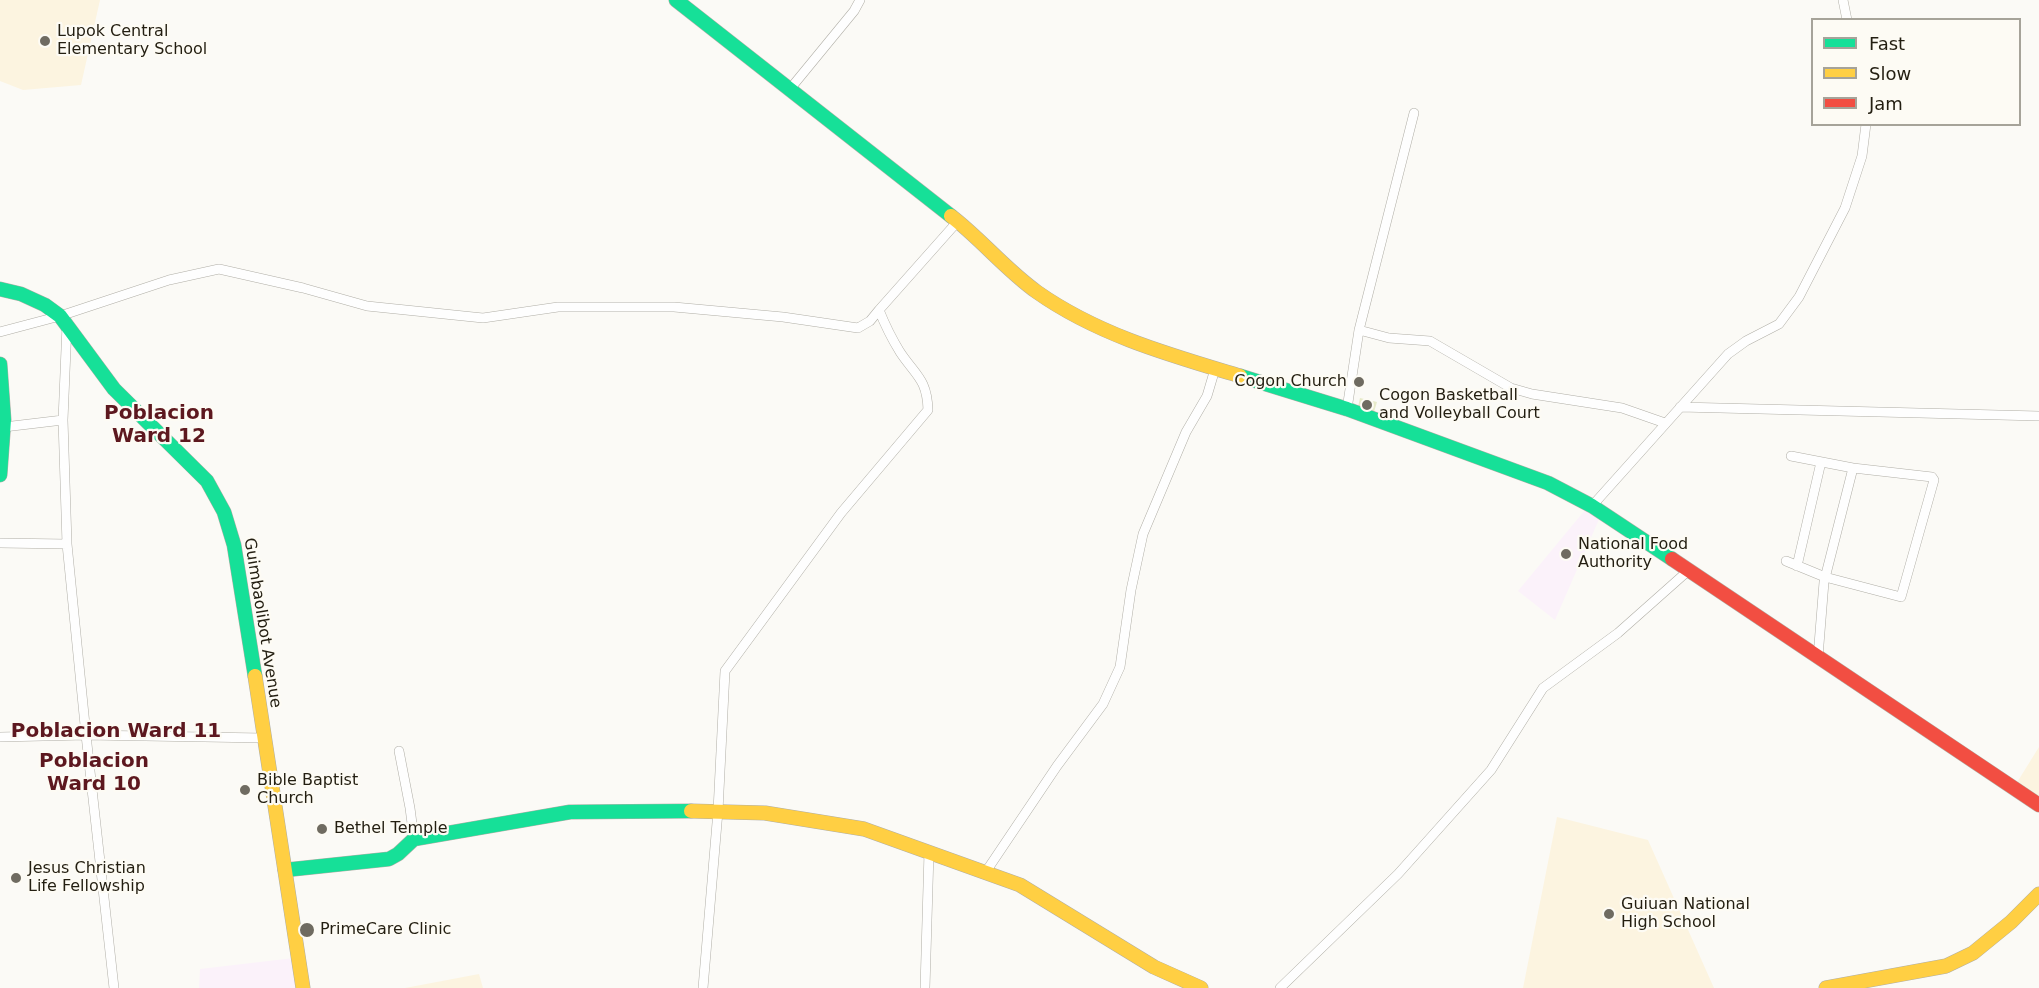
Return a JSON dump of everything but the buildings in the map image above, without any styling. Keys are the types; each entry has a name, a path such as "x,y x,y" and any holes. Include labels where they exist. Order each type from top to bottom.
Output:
{"street":[{"path":"676,0 958,221 1036,291 1077,317 1129,340 1347,409 1548,483 1592,506 2039,805"},
{"path":"790,89 854,11 860,0"},
{"path":"1843,0 1847,18"},
{"path":"1347,409 1359,330 1414,113"},
{"path":"1592,506 1728,354 1746,341 1779,324 1786,317 1799,297 1845,208 1862,156 1866,126"},
{"path":"0,332 63,321 169,280 219,269 303,288 367,306 483,318 558,307 674,307 783,317 858,328 870,321 958,221"},
{"name":"Guimbaolibot Avenue","path":"0,289 21,294 45,305 63,321 114,389 207,481 224,512 234,545 246,612 303,988"},
{"path":"703,988 718,811 725,671 841,513 928,410 928,394 923,381 901,353 885,326 879,310"},
{"path":"63,321 67,544 114,988"},
{"path":"870,321 885,326"},
{"path":"1359,330 1389,338 1430,341 1511,388 1532,394 1622,408 1665,423"},
{"path":"0,364 4,386 4,427 0,475"},
{"path":"985,873 1057,766 1103,704 1120,668 1131,590 1143,534 1186,432 1207,396 1215,369"},
{"path":"1680,407 2039,416"},
{"path":"4,427 63,420"},
{"path":"1786,561 1825,576 1901,597 1904,594 1934,480 1932,477 1853,468 1791,456"},
{"path":"1797,566 1821,462"},
{"path":"1818,657 1825,576 1853,468"},
{"path":"0,543 67,544"},
{"path":"1280,988 1398,874 1491,770 1543,688 1618,633 1689,570"},
{"path":"0,737 86,735 264,738"},
{"path":"399,751 414,839"},
{"path":"285,870 389,859 399,854 414,839 570,812 647,810 765,813 864,829 1020,885 1154,968 1201,988"},
{"path":"925,988 929,852"},
{"path":"1826,988 1946,966 1973,952 2011,922 2039,894"}],"shaded area":[{"name":"Lupok Central Elementary School","path":"0,0 100,0 81,85 23,90 0,81"},
{"name":"National Food Authority","path":"1585,510 1600,517 1555,620 1518,591"},
{"path":"2039,747 2039,799 2016,784"},
{"name":"Guiuan National High School","path":"1557,817 1648,840 1714,988 1523,988"},
{"path":"294,958 298,988 199,988 200,969"},
{"path":"479,974 483,988 405,988"}],"green space":[{"name":"Cogon Basketball and Volleyball Court","path":"1360,398 1377,402 1374,412 1358,407"}],"traffic: fast":[{"path":"676,0 951,216"},
{"path":"0,289 21,294 45,305 60,316 114,389 207,481 224,512 234,545 255,676"},
{"path":"0,364 4,420 0,475"},
{"path":"1240,376 1347,409 1548,483 1592,506 1672,559"},
{"path":"285,870 389,859 414,839 570,812 691,811"}],"traffic: slow":[{"path":"951,216 1026,283 1060,307 1135,342 1240,376"},
{"path":"255,676 303,988"},
{"path":"691,811 765,813 864,829 1020,885 1154,967 1201,988"},
{"path":"1826,988 1946,966 1973,953 2011,922 2039,894"}],"traffic: jam":[{"path":"1672,559 2039,805"}],"place":[{"name":"Lupok Central Elementary School","path":"45,41"},
{"name":"Cogon Church","path":"1359,382"},
{"name":"Cogon Basketball and Volleyball Court","path":"1367,405"},
{"name":"National Food Authority","path":"1566,554"},
{"name":"Bible Baptist Church","path":"245,790"},
{"name":"Bethel Temple","path":"322,829"},
{"name":"Jesus Christian Life Fellowship","path":"16,878"},
{"name":"Guiuan National High School","path":"1609,914"},
{"name":"PrimeCare Clinic","path":"307,930"}],"district":[{"name":"Poblacion Ward 12","path":"159,426"},
{"name":"Poblacion Ward 11","path":"116,732"},
{"name":"Poblacion Ward 10","path":"94,774"}]}
